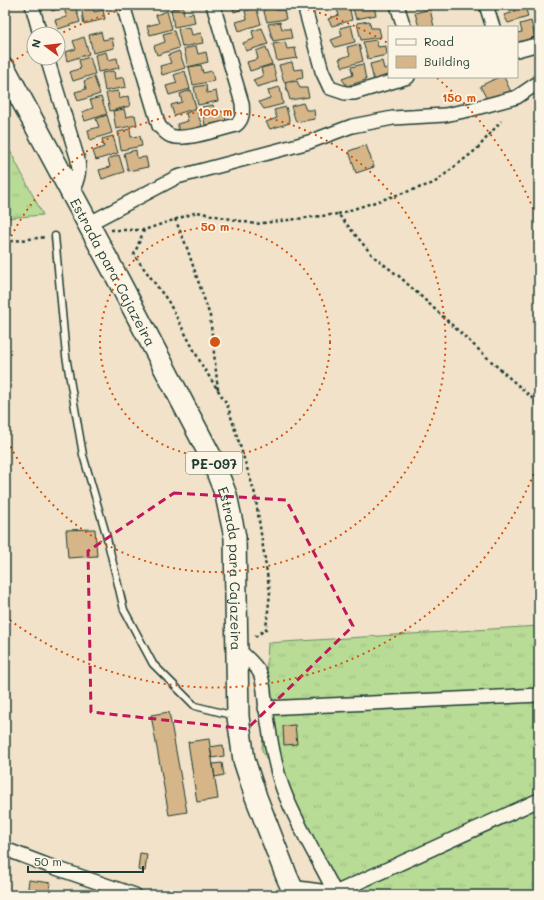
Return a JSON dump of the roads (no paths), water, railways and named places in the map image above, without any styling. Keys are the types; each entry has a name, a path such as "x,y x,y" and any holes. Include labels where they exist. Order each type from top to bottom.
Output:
{"main road":[{"name":"Estrada para Cajazeira","path":"5,69 212,459 226,495 236,537 238,717 244,760 259,804 293,891"}],"street":[{"path":"32,5 38,26"},
{"path":"123,5 159,126 170,136 181,138 236,125 240,123 242,118 242,103 212,5"},
{"path":"304,5 322,71 330,88 345,93 354,93 405,78"},
{"path":"397,5 404,26"},
{"path":"486,5 493,26"},
{"path":"518,50 539,44"},
{"path":"49,66 80,170 72,193"},
{"path":"90,227 177,177 309,142 352,126 393,118 445,115 469,110 517,97 539,82"},
{"path":"238,649 255,666 260,674 263,685 265,708 278,772 292,813 335,894"},
{"path":"265,708 539,695"},
{"path":"293,891 335,894 539,800"},
{"path":"5,849 47,866 135,895"}],"lane":[{"path":"55,236 66,356 84,455 106,534 124,610 153,664 195,706 238,717"}]}
